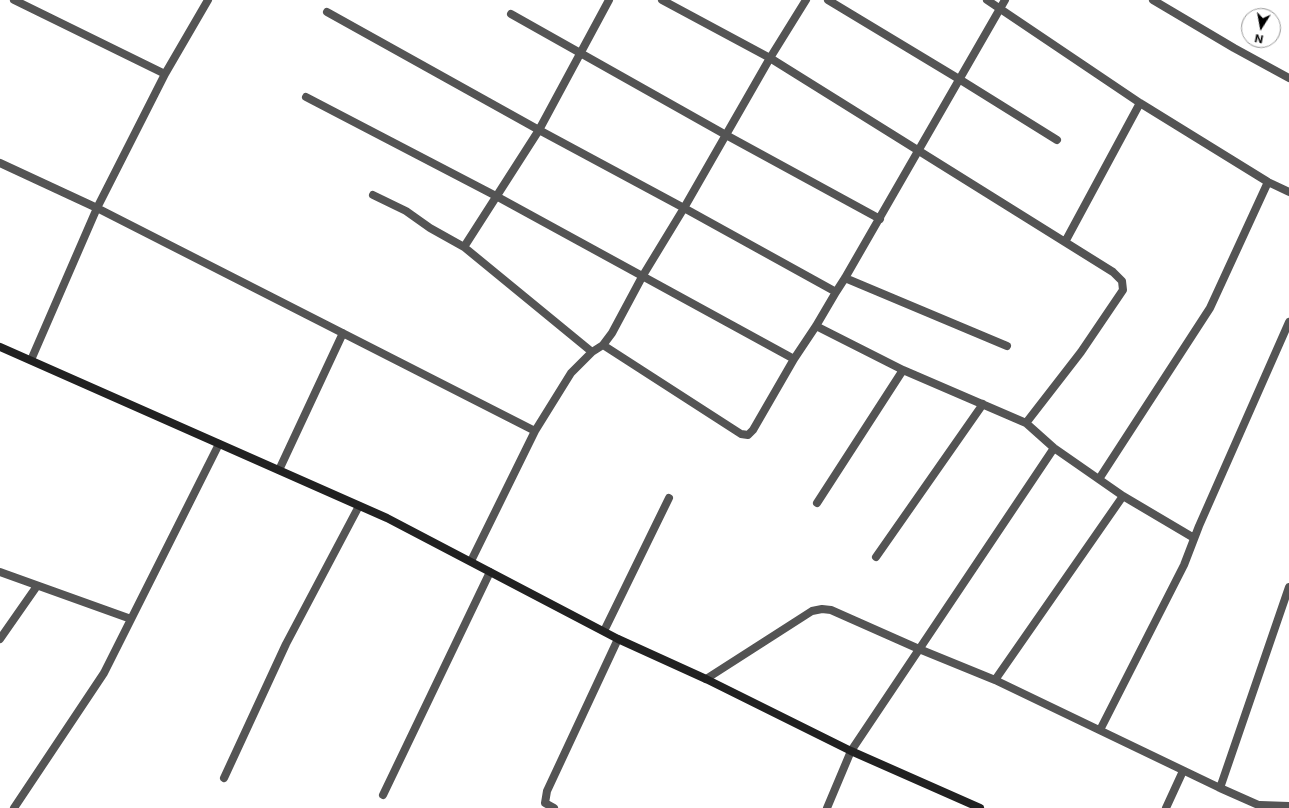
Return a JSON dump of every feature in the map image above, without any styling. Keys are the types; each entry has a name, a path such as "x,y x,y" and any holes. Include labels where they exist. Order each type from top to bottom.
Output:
{"street":[{"path":"14,0 165,74"},
{"path":"30,360 96,208 165,74 208,0"},
{"path":"464,247 539,130 609,0"},
{"path":"662,0 770,58 1114,272 1122,281 1123,290 1081,352 1026,423"},
{"path":"471,561 535,431 571,373 592,352 603,345 612,333 642,277 684,208 770,58 806,0"},
{"path":"828,0 1057,140"},
{"path":"987,0 1000,7 1140,103 1268,182 1289,192"},
{"path":"603,345 741,434 748,435 753,430 794,359 816,326 880,219 1005,0"},
{"path":"1153,0 1234,48 1289,78"},
{"path":"327,12 539,130 836,292"},
{"path":"511,14 726,135 880,219"},
{"path":"306,97 496,196 794,359"},
{"path":"1065,242 1140,103"},
{"path":"0,163 96,208 535,431"},
{"path":"1099,479 1210,308 1268,182"},
{"path":"373,195 406,211 430,228 464,247 592,352"},
{"path":"845,278 1007,346"},
{"path":"1100,730 1184,565 1199,526 1289,322"},
{"path":"816,326 904,370 1026,423 1054,448 1123,496 1194,538"},
{"path":"279,470 343,333"},
{"path":"0,347 387,518 618,638 706,679 851,751 980,808"},
{"path":"817,503 904,370"},
{"path":"876,557 983,404"},
{"path":"14,808 104,672 219,444"},
{"path":"827,808 851,751 1054,448"},
{"path":"995,680 1123,496"},
{"path":"604,631 669,498"},
{"path":"224,778 286,644 359,506"},
{"path":"0,572 131,618"},
{"path":"383,795 490,572"},
{"path":"0,639 37,586"},
{"path":"1220,788 1289,587"},
{"path":"706,679 812,611 822,608 831,610 919,649 995,680 1183,771 1262,807 1289,806"},
{"path":"554,808 544,805 547,792 618,638"},
{"path":"1166,808 1183,771"}]}
